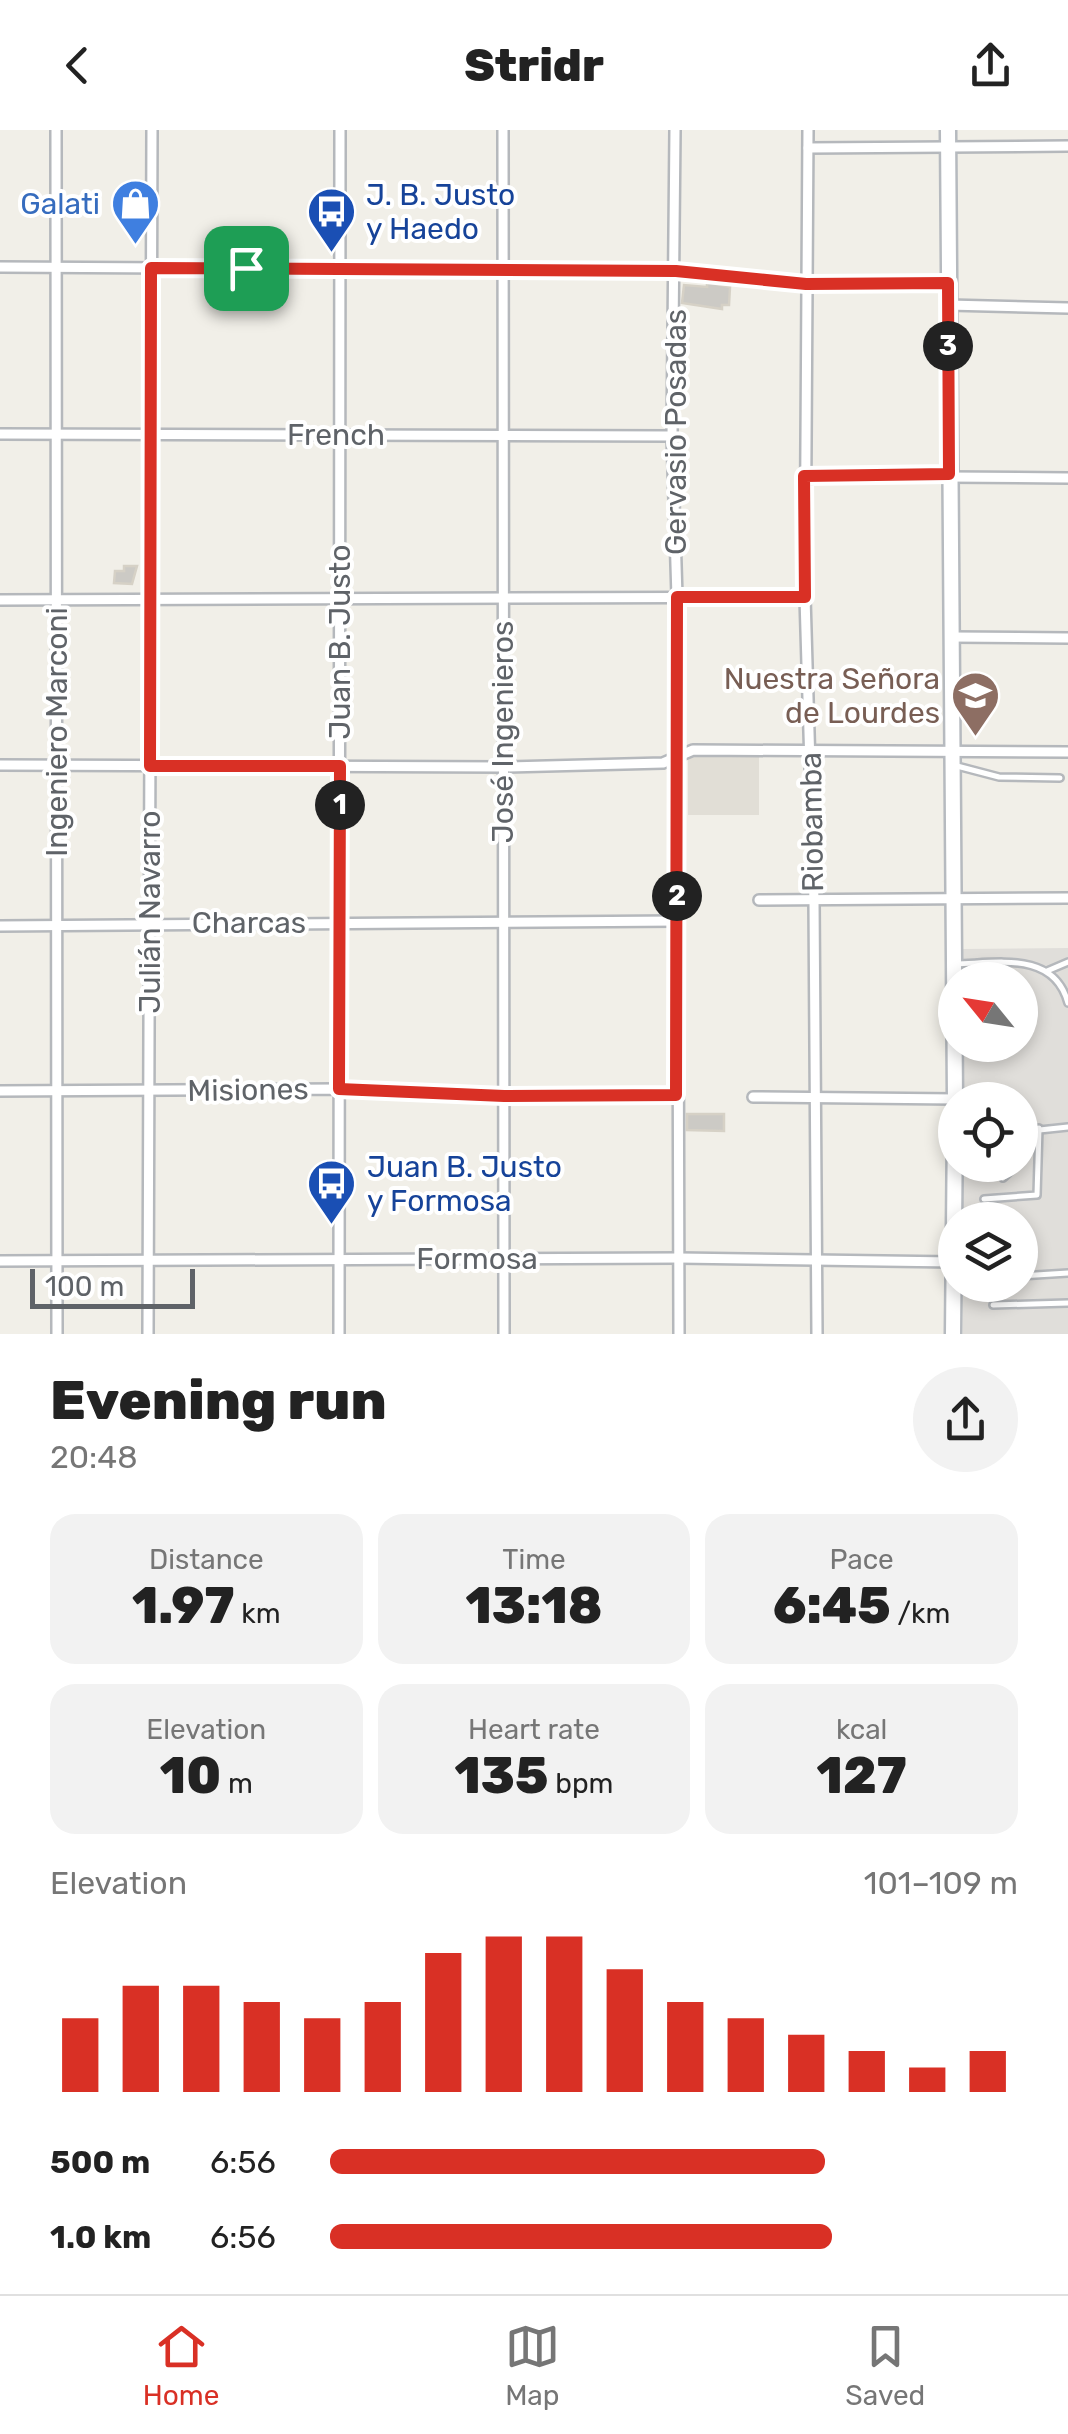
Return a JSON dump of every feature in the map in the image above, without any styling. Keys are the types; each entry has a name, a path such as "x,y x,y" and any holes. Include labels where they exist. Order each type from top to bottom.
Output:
{"street":[{"name":"Ingeniero Marconi","path":"56,130 57,1334"},
{"name":"Julián Navarro","path":"148,1334 152,130"},
{"name":"Juan B. Justo","path":"339,1334 340,130"},
{"name":"José Ingenieros","path":"503,130 504,1334"},
{"name":"Gervasio Posadas","path":"675,130 672,436 677,597 679,1334"},
{"name":"Riobamba","path":"808,130 804,476 814,901 816,1334"},
{"path":"808,148 948,138 1068,146"},
{"path":"948,138 954,758 952,962"},
{"path":"0,267 676,271 806,284 948,283"},
{"path":"948,305 1068,308"},
{"name":"French","path":"0,434 672,436"},
{"path":"804,476 949,474 1068,478"},
{"path":"0,600 805,597"},
{"path":"952,636 1068,638"},
{"path":"0,765 504,767 663,764 693,750 811,750 954,758 1068,752"},
{"path":"759,900 1068,898"},
{"name":"Charcas","path":"0,926 678,921"},
{"name":"Misiones","path":"0,1092 339,1089 504,1096 676,1095"},
{"path":"753,1097 938,1100"},
{"name":"Formosa","path":"0,1261 679,1258 938,1262"},
{"path":"953,1302 953,1334"}],"lane":[{"path":"954,758 999,777 1060,778"},
{"path":"1047,971 1068,962"},
{"path":"1038,968 1058,981 1068,1003"},
{"path":"984,1199 1038,1195 1039,1128 1068,1127"},
{"path":"1038,1275 1068,1274"},
{"path":"994,1305 1068,1302"}],"shaded area":[{"path":"688,755 759,755 759,815 688,815"},
{"path":"1068,948 1068,1334 963,1334 963,1302 1038,1302 1038,1202 963,1202 963,1182 1038,1182 1038,1082 963,1082 963,1062 1038,1062 1038,962 963,962 963,949"}],"building":[{"path":"707,282 730,287 729,305 722,305 722,309 682,303 684,285 707,287"},
{"path":"124,566 137,566 132,584 114,583 115,571 124,571"},
{"path":"687,1114 724,1114 724,1131 687,1130"}],"place":[{"name":"Galati","path":"135,246"},
{"name":"J. B. Justo y Haedo","path":"331,254"},
{"name":"Nuestra Señora de Lourdes","path":"975,738"},
{"name":"Juan B. Justo y Formosa","path":"332,1226"}],"route":[{"path":"151,268 246,268 676,271 759,282 948,283 949,474 804,476 805,597 677,597 676,1095 504,1096 339,1089 340,766 150,766 151,268"}]}
